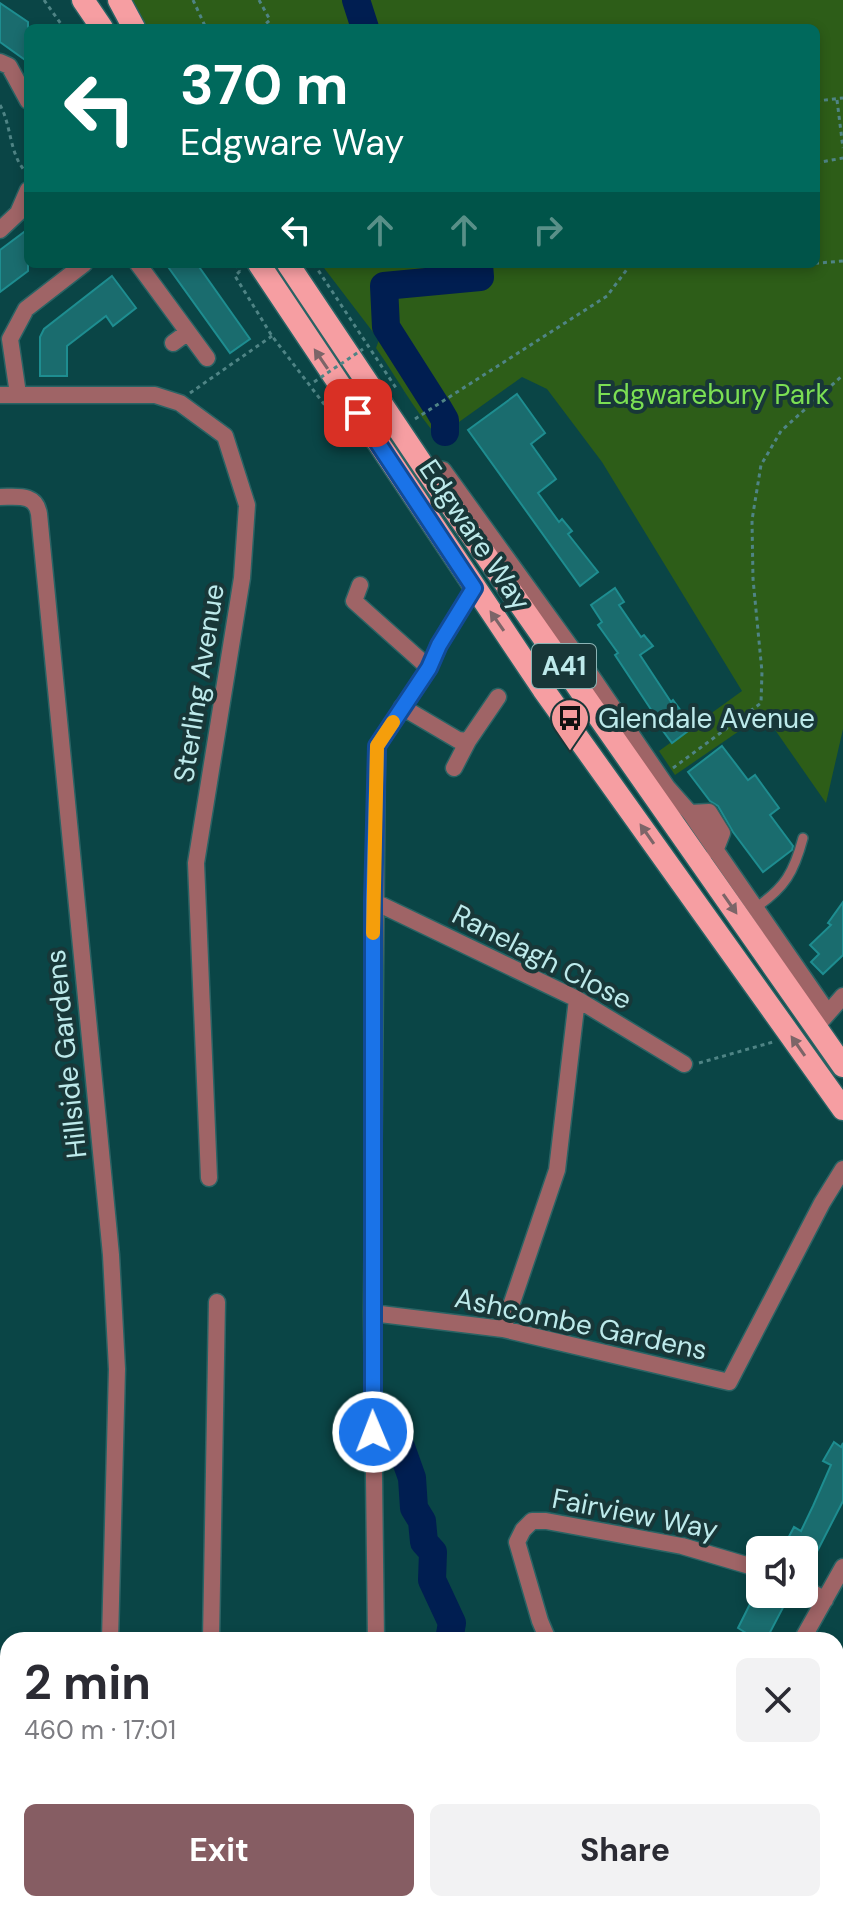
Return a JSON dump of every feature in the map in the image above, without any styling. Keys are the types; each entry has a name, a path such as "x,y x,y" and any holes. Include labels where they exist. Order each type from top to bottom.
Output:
{"highway":[{"path":"83,0 99,24"},
{"path":"119,0 132,24"},
{"name":"Edgware Way","path":"249,268 843,1109"},
{"name":"Edgware Way","path":"291,268 822,1020 843,1066"}],"street":[{"path":"0,62 9,66 24,94"},
{"path":"0,230 18,213 24,199"},
{"path":"18,394 10,339 26,309 79,268"},
{"path":"141,268 207,358"},
{"path":"173,343 188,332"},
{"name":"Sterling Avenue","path":"0,395 155,395 180,403 225,436 247,505 242,578 196,863 209,1178"},
{"name":"Edgware Way","path":"434,468 588,671 661,778 690,813 709,812 722,833 715,851 755,908 822,1020"},
{"name":"Hillside Gardens","path":"0,497 25,496 38,506 110,1239 117,1369 110,1632"},
{"path":"360,585 354,601 429,668"},
{"path":"376,1632 372,1313 373,901 377,746 429,668 439,645 474,588"},
{"path":"454,768 498,697"},
{"path":"402,707 458,740 468,741"},
{"name":"Ranelagh Close","path":"373,901 577,999 684,1064"},
{"path":"822,1020 843,996"},
{"path":"503,1329 557,1170 577,999"},
{"name":"Ashcombe Gardens","path":"372,1313 503,1329 729,1382 822,1203 843,1169"},
{"path":"211,1632 217,1302"},
{"name":"Fairview Way","path":"545,1632 517,1542 532,1521 682,1546 746,1565"},
{"path":"807,1632 843,1567"},
{"path":"818,1596 825,1600"}],"lane":[{"path":"755,908 769,898 795,869 803,838"}],"path":[{"path":"44,0 61,24"},
{"path":"193,0 204,24"},
{"path":"259,0 270,20 266,24"},
{"path":"820,101 843,98"},
{"path":"837,100 843,148"},
{"path":"0,105 8,120 13,149 24,171"},
{"path":"820,162 843,158"},
{"path":"820,263 843,261"},
{"path":"414,419 607,296 628,268"},
{"path":"180,403 195,388 272,336"},
{"path":"314,382 363,349"},
{"path":"661,778 761,703 762,672 753,579 752,520 761,465 781,431 843,375"},
{"path":"684,1064 706,1062 776,1041"}],"green space":[{"name":"Edgwarebury Park","path":"119,0 843,0 843,729 826,803 764,714 675,775 659,751 742,691 602,462 547,389 522,377 438,437 376,348 379,340 324,268 820,268 820,24 132,24"}],"building":[{"path":"0,3 28,22 24,24 24,59 0,42"},
{"path":"24,232 24,268 28,271 0,292 0,250"},
{"path":"169,268 200,268 250,339 230,353"},
{"path":"112,276 136,308 113,326 106,316 67,346 67,376 40,376 40,337 44,329"},
{"path":"517,394 545,433 531,444 556,479 538,493 559,522 562,519 572,531 568,534 598,572 580,586 468,430"},
{"path":"615,588 624,602 619,605 641,637 644,635 653,646 640,655 671,702 673,700 681,711 675,715 688,731 672,743 652,716 654,714 615,655 618,653 598,625 602,622 591,605"},
{"path":"722,746 748,780 755,775 779,808 770,815 793,846 763,872 718,806 710,801 688,772"},
{"path":"843,902 843,955 823,974 811,962 819,954 810,945 831,925 828,923"},
{"path":"834,1442 841,1447 843,1443 843,1501 818,1550 818,1536 789,1536 794,1527 801,1531 831,1465 823,1461"},
{"path":"748,1608 783,1608 770,1632 744,1632 738,1628"}],"waterway":[{"path":"356,0 364,24"},
{"path":"435,404 386,327 384,286 480,277 479,268"},
{"path":"438,408 445,420 445,432"},
{"path":"386,1417 412,1478 414,1508 422,1521 424,1542 433,1552 432,1580 452,1623 450,1632"}],"slow traffic":[{"path":"373,933 377,746 393,722"}],"place":[{"name":"Glendale Avenue","path":"570,752"}],"route":[{"path":"358,413 474,588 439,645 429,668 377,746 373,901 373,1432"}]}
